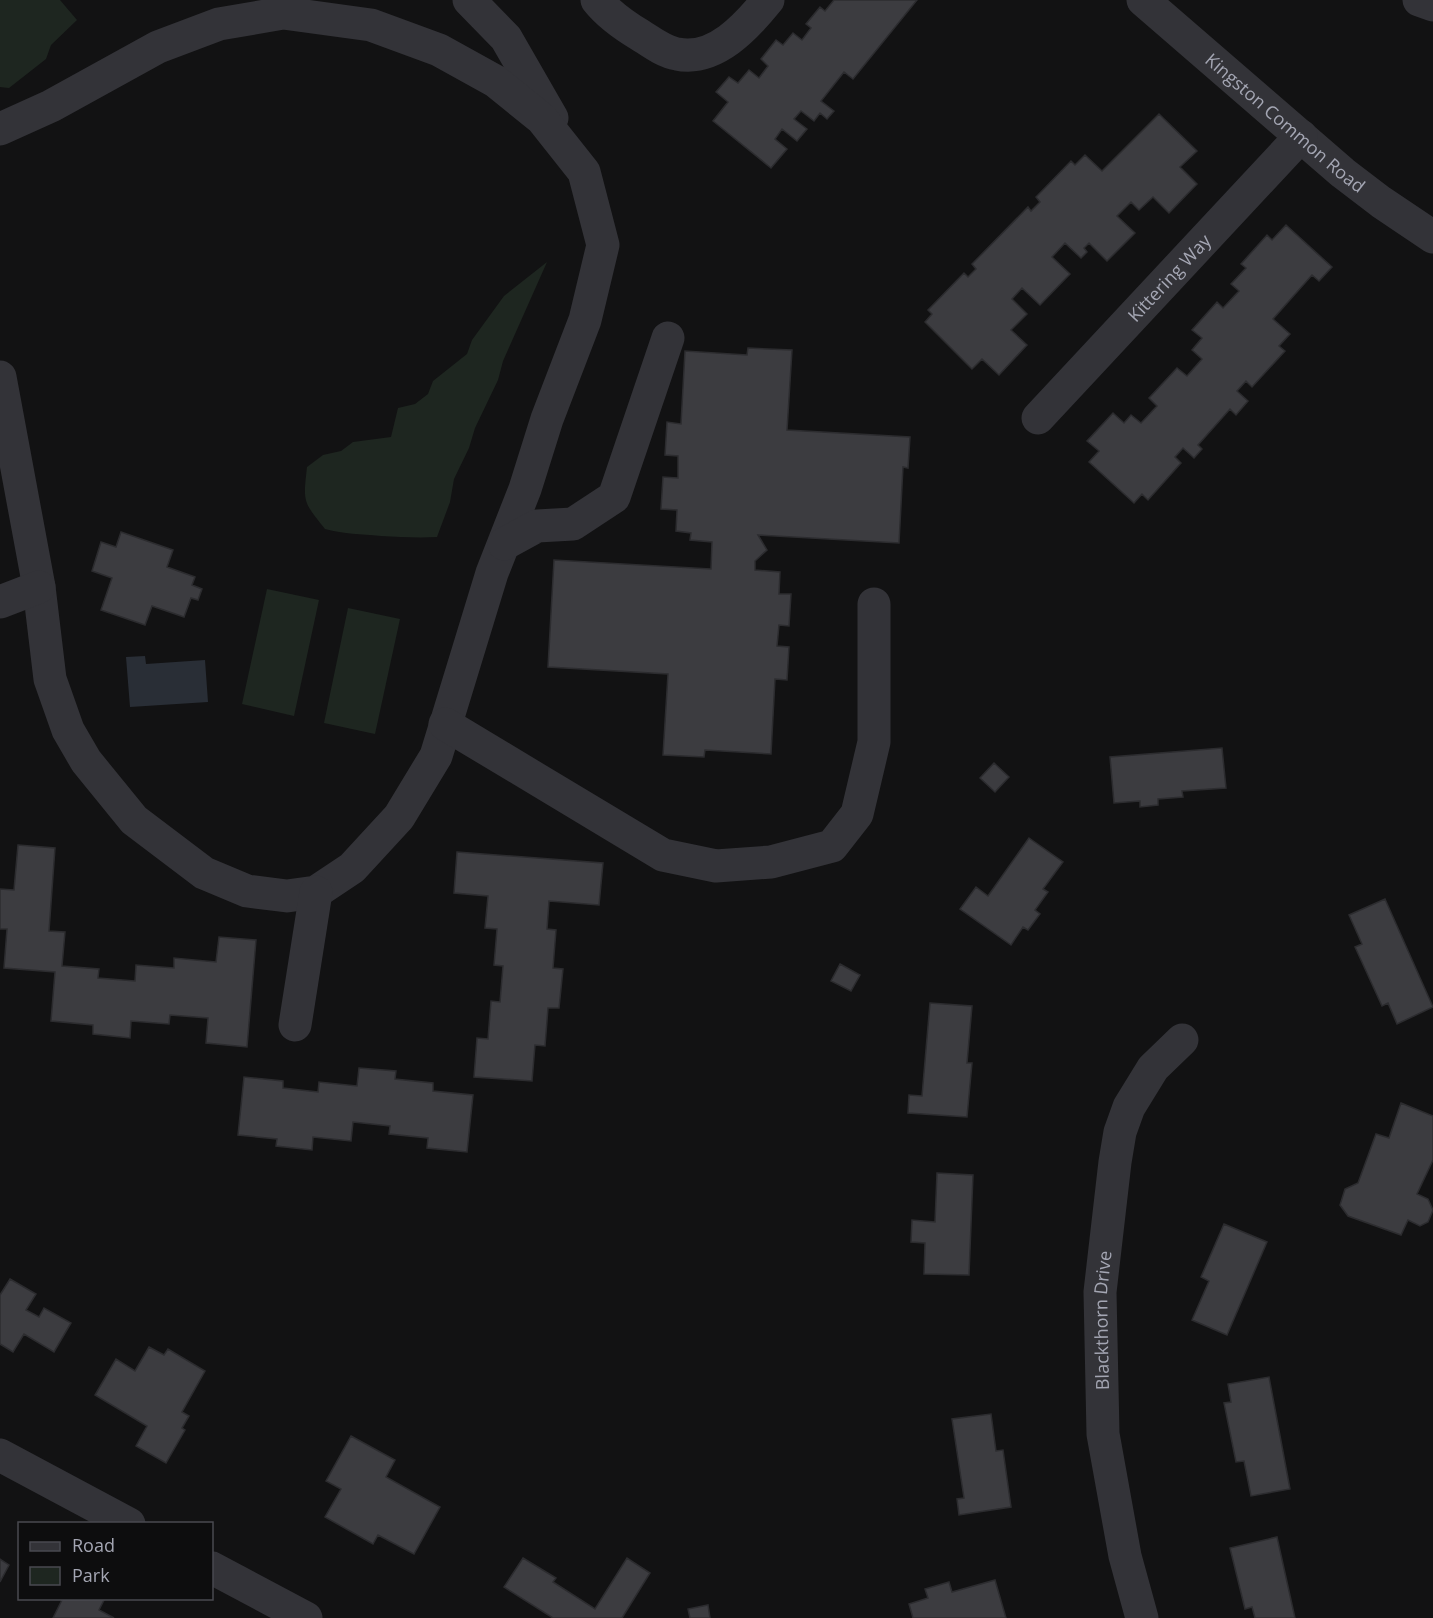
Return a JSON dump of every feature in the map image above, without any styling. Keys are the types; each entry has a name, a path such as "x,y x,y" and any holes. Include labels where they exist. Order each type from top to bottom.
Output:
{"street":[{"path":"0,377 39,587 50,679 68,730 86,760 134,820 204,873 247,891 287,896 315,892 352,868 399,816 436,756 492,573 525,489 585,320 603,245 584,172 506,38 469,0"},
{"path":"597,0 629,28 659,47 677,54 703,54 729,40 749,24 768,0"},
{"name":"Kingston Common Road","path":"1143,0 1343,173 1433,237"},
{"path":"1419,0 1433,5"},
{"path":"0,129 60,101 158,47 219,24 283,13 371,25 439,50 495,81 542,119 584,172"},
{"name":"Kittering Way","path":"1038,418 1301,136"},
{"path":"504,544 537,526 573,524 614,496 668,338"},
{"path":"0,602 39,587"},
{"path":"445,724 663,855 716,866 771,862 832,846 857,814 874,742 874,604"},
{"path":"295,1024 315,892"},
{"name":"Blackthorn Drive","path":"1143,1618 1125,1556 1103,1434 1100,1292 1114,1162 1120,1132 1129,1107 1153,1068 1182,1040"},
{"path":"0,1455 125,1522"},
{"path":"213,1569 306,1618"}],"green space":[{"path":"0,0 60,0 77,20 51,45 46,59 9,88 0,87"},
{"path":"547,262 454,479 450,502 437,537 381,536 325,529 306,501 307,467 323,455 341,451 353,442 391,437 398,408 415,404 428,394 433,381 467,354 472,340 504,296"},
{"path":"267,589 319,600 294,716 242,704"},
{"path":"348,608 400,619 375,734 324,723"}],"shaded area":[{"path":"145,656 146,664 205,660 208,702 130,707 126,657"}],"building":[{"path":"834,0 917,0 853,79 844,72 821,101 834,111 827,119 820,113 814,121 801,111 794,119 807,129 797,141 782,129 775,139 787,149 771,168 713,121 728,102 716,92 729,77 738,83 749,70 759,78 768,66 761,59 776,40 783,45 793,33 802,40 811,28 806,24 820,7 825,11"},
{"path":"1159,114 1197,151 1180,167 1197,184 1169,213 1153,197 1139,210 1131,202 1117,216 1135,233 1107,261 1089,243 1084,248 1087,252 1081,258 1065,243 1052,257 1070,274 1040,305 1022,288 1012,299 1027,314 1011,330 1027,345 999,375 982,359 972,369 925,322 932,314 928,310 964,273 968,277 976,269 972,264 1028,207 1031,211 1040,202 1036,197 1071,161 1075,165 1085,155 1102,171"},
{"path":"1286,225 1332,267 1319,281 1312,275 1273,319 1290,334 1279,346 1285,351 1252,387 1246,381 1237,391 1248,401 1236,415 1230,409 1198,445 1202,449 1194,458 1183,448 1175,457 1181,463 1148,500 1142,494 1134,503 1089,462 1099,451 1087,441 1113,413 1124,423 1131,415 1141,423 1157,406 1149,398 1177,368 1187,376 1202,359 1192,350 1202,338 1192,330 1217,302 1223,308 1239,291 1231,284 1246,268 1241,264 1267,235 1272,240"},
{"path":"748,348 792,350 787,430 910,437 908,468 903,467 899,543 758,535 767,550 755,561 755,570 780,572 779,594 791,594 789,626 779,625 777,646 789,647 787,680 775,679 771,754 705,750 704,757 663,755 668,674 548,667 554,560 711,569 712,542 690,540 691,533 676,531 677,510 661,509 663,477 678,478 678,456 665,455 667,422 681,424 685,351 747,355"},
{"path":"121,532 173,550 167,567 195,577 192,585 202,589 198,600 191,598 184,617 152,606 145,625 101,610 112,578 92,571 101,542 116,547"},
{"path":"1222,748 1226,788 1182,791 1183,797 1158,799 1158,805 1140,807 1140,801 1114,803 1110,757"},
{"path":"994,763 1009,777 995,792 980,778"},
{"path":"1029,838 1063,862 1043,889 1048,892 1035,910 1040,914 1028,930 1023,927 1011,945 960,909 976,887 988,896"},
{"path":"18,845 55,848 49,931 65,932 62,966 99,969 98,978 135,981 136,965 174,968 174,958 216,962 219,937 256,940 247,1047 206,1043 208,1018 170,1015 169,1024 131,1021 130,1038 93,1034 93,1025 51,1021 55,972 4,968 7,929 0,929 0,889 14,890"},
{"path":"457,852 603,863 599,905 549,901 547,929 556,930 553,968 563,969 559,1008 548,1008 545,1046 535,1045 532,1081 474,1077 477,1038 488,1039 491,1001 500,1002 503,966 494,965 497,929 485,928 488,896 454,893"},
{"path":"1385,899 1433,1007 1397,1024 1388,1003 1382,1006 1355,947 1362,944 1349,915"},
{"path":"840,964 860,975 851,991 831,981"},
{"path":"930,1003 972,1006 967,1063 972,1063 967,1117 908,1113 909,1095 922,1096"},
{"path":"359,1068 396,1071 395,1079 433,1083 433,1091 473,1095 467,1152 427,1148 428,1138 389,1134 390,1126 353,1122 351,1141 313,1137 312,1150 276,1146 277,1139 238,1135 244,1077 283,1081 283,1088 318,1092 319,1082 357,1086"},
{"path":"1401,1103 1433,1116 1433,1160 1417,1194 1428,1199 1433,1210 1428,1222 1420,1226 1408,1220 1401,1235 1348,1216 1340,1205 1345,1189 1358,1183 1376,1134 1389,1138"},
{"path":"937,1173 973,1175 969,1275 924,1274 925,1243 911,1242 912,1220 935,1222"},
{"path":"1224,1224 1267,1242 1227,1335 1192,1320 1209,1281 1201,1277"},
{"path":"10,1279 36,1294 26,1310 39,1317 44,1308 71,1323 54,1352 24,1334 13,1352 0,1344 0,1295"},
{"path":"149,1347 164,1355 168,1349 205,1371 182,1412 189,1416 182,1428 185,1430 166,1463 136,1446 147,1426 95,1395 116,1359 135,1371"},
{"path":"1269,1377 1290,1489 1251,1496 1244,1461 1236,1462 1224,1403 1231,1402 1228,1384"},
{"path":"991,1414 996,1451 1003,1450 1011,1507 959,1515 957,1499 964,1498 952,1419"},
{"path":"351,1436 395,1460 386,1477 440,1507 414,1554 378,1535 373,1544 325,1517 341,1489 326,1481"},
{"path":"1277,1537 1295,1618 1255,1618 1252,1607 1245,1609 1230,1548"},
{"path":"523,1558 556,1578 553,1582 595,1609 627,1558 650,1573 622,1618 553,1618 504,1587"},
{"path":"0,1559 9,1565 0,1582"},
{"path":"995,1580 1006,1618 913,1618 909,1604 928,1598 925,1589 949,1582 952,1592"},
{"path":"62,1600 104,1600 99,1610 114,1618 53,1618"},
{"path":"708,1605 710,1618 690,1618 688,1609"}]}
